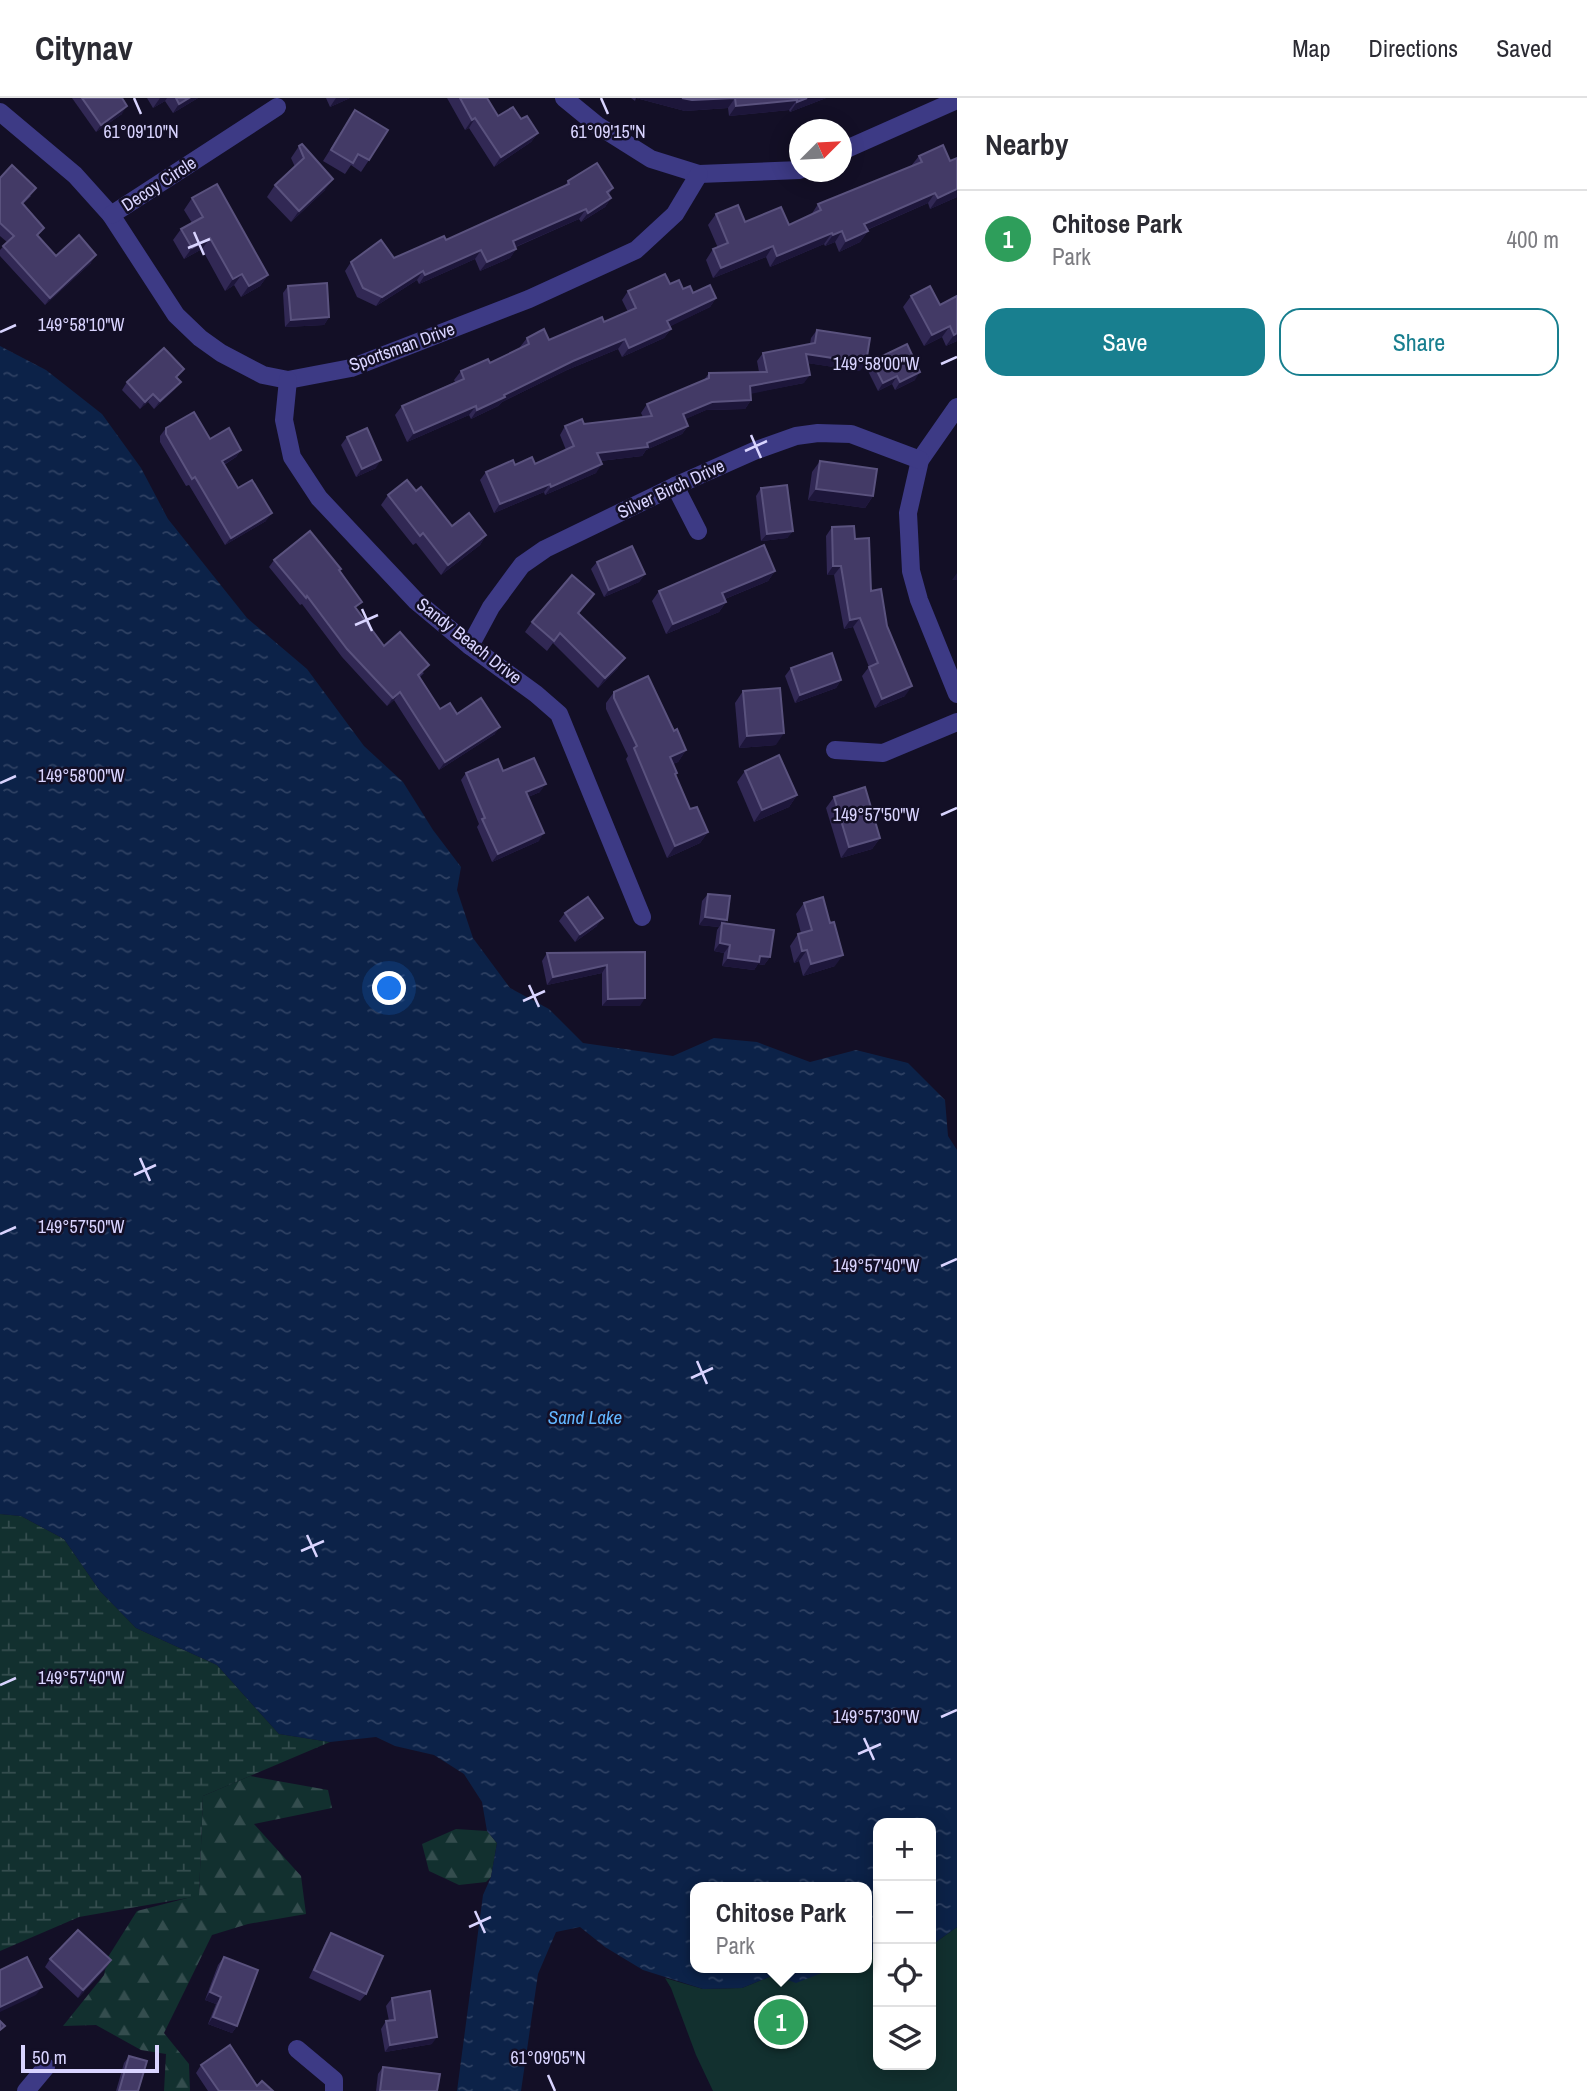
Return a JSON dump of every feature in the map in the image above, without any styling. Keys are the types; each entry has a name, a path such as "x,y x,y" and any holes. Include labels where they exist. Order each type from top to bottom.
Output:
{"street":[{"path":"564,98 597,124 651,159 699,174 789,170"},
{"path":"852,146 937,103 957,100"},
{"name":"Decoy Circle","path":"111,215 277,107"},
{"name":"Sportsman Drive","path":"0,112 75,175 111,215 176,315 192,330 220,353 264,375 288,380 351,368 529,299 636,250 675,214 699,174"},
{"name":"Sandy Beach Drive","path":"288,380 284,420 292,457 319,498 416,601 559,714 642,917"},
{"path":"957,407 919,460 908,513 911,571 919,600 957,694"},
{"name":"Silver Birch Drive","path":"470,646 491,607 522,565 545,550 675,486 764,447 796,436 818,433 851,434 919,460"},
{"path":"675,486 698,531"},
{"path":"835,750 883,753 957,722"},
{"path":"297,2049 334,2080 334,2091"},
{"path":"26,2091 46,2067"}],"green space":[{"path":"0,1514 21,1516 64,1539 100,1591 136,1628 217,1665 279,1734 330,1742 203,1796 199,1896 79,1917 0,1951"},
{"path":"250,1776 328,1790 332,1808 254,1824 301,1876 306,1914 248,1924 212,1935 164,2033 189,2064 190,2091 164,2091 166,2054 141,2050 96,2025 63,2026 104,1975 108,1957 137,1911 199,1895 203,1796"},
{"path":"456,1829 487,1831 497,1843 491,1877 486,1882 459,1885 429,1871 422,1844"},
{"path":"957,1927 957,2091 713,2091 665,1978 703,1989 742,1988 774,1975 872,1973 872,1952 873,2070 936,2070 936,1942"}],"water":[{"name":"Sand Lake","path":"0,346 46,370 102,414 141,468 168,519 247,618 307,669 364,746 403,782 433,830 461,867 457,890 473,938 510,988 549,1009 583,1043 673,1056 714,1038 757,1042 810,1062 856,1050 908,1063 945,1100 948,1136 957,1150 957,1927 936,1942 936,1818 873,1818 873,1952 872,1882 690,1882 690,1973 822,1973 796,1983 774,1975 742,1988 703,1989 643,1970 605,1947 580,1927 556,1932 538,1974 521,2091 457,2091 483,1895 491,1877 497,1843 487,1831 482,1802 464,1774 434,1755 395,1746 376,1737 330,1742 279,1734 217,1665 136,1628 100,1591 64,1539 21,1516 0,1514"}],"building":[{"path":"82,98 122,98 127,106 101,125"},
{"path":"176,98 189,98 179,104"},
{"path":"460,98 487,98 498,116 513,107 521,119 527,116 538,133 501,157 475,118 472,120"},
{"path":"682,98 735,98 692,100"},
{"path":"735,98 807,98 797,102 736,106"},
{"path":"355,110 388,130 369,160 358,154 353,163 331,150"},
{"path":"302,144 333,179 299,211 275,185 304,158 299,146"},
{"path":"943,145 950,161 957,158 957,189 938,198 935,193 864,224 868,231 846,241 842,231 833,235 832,233 777,256 773,246 721,268 713,249 728,243 716,214 738,205 745,222 781,207 789,225 821,210 818,204 922,162 919,156"},
{"path":"597,163 613,188 607,192 611,198 588,213 586,209 513,241 516,249 487,262 481,250 425,275 423,271 382,297 363,288 351,262 381,240 394,258 444,236 446,240 569,184 568,181"},
{"path":"12,165 36,188 22,203 44,228 37,235 56,256 79,235 96,255 50,298 3,246 14,236 0,223 0,178"},
{"path":"217,184 268,275 249,286 242,274 233,279 210,238 192,248 181,229 203,217 192,198"},
{"path":"665,274 670,284 679,280 683,289 690,286 693,293 710,285 716,298 667,321 671,329 629,348 625,339 573,361 477,410 476,406 414,433 402,406 464,379 461,371 488,359 490,363 529,344 527,338 544,329 549,340 602,317 604,322 636,308 628,291"},
{"path":"327,283 329,317 291,320 288,286"},
{"path":"930,286 940,305 957,296 957,333 954,335 950,326 932,335 911,296"},
{"path":"817,330 870,338 866,363 806,354 810,375 750,386 751,400 712,402 683,414 688,426 647,443 648,447 597,453 602,464 551,487 550,484 500,504 486,472 513,460 515,465 532,457 535,464 574,446 565,426 582,419 584,424 652,416 647,404 709,378 709,373 767,372 763,353 815,343"},
{"path":"907,344 920,372 900,382 897,376 883,383 872,361"},
{"path":"164,348 184,369 176,377 181,382 160,401 153,394 145,402 127,382"},
{"path":"194,412 210,439 229,428 241,450 222,461 238,488 252,480 272,513 231,538 166,434 166,428"},
{"path":"367,428 381,460 362,469 347,437"},
{"path":"820,461 877,469 873,496 816,489"},
{"path":"407,480 416,491 421,487 452,526 469,513 486,535 448,565 423,533 420,536 388,495"},
{"path":"787,485 793,531 767,534 761,488"},
{"path":"854,526 855,539 869,538 871,591 881,589 887,626 912,686 882,699 869,667 878,663 860,618 850,620 841,566 833,566 832,527"},
{"path":"310,531 341,569 339,570 362,602 355,607 384,646 400,632 429,665 418,675 440,709 450,703 457,714 481,698 500,727 445,762 400,692 393,698 347,649 307,596 306,598 274,560"},
{"path":"764,545 775,571 722,593 726,602 673,624 659,591"},
{"path":"632,546 645,574 609,590 597,562"},
{"path":"572,575 594,594 578,613 625,658 605,678 560,633 554,641 532,622"},
{"path":"832,653 841,680 800,695 791,668"},
{"path":"648,676 686,750 670,757 677,773 675,774 690,809 697,807 708,832 675,846 634,748 637,746 614,698 614,692"},
{"path":"780,688 784,733 747,736 743,691"},
{"path":"779,755 797,795 762,810 745,771"},
{"path":"534,758 546,784 526,792 544,833 498,854 466,773 498,759 503,771"},
{"path":"865,787 880,838 849,847 834,797"},
{"path":"708,894 730,896 727,920 705,917"},
{"path":"588,897 603,918 580,934 565,913"},
{"path":"823,897 830,923 834,922 843,955 811,964 807,950 802,951 798,934 812,930 804,903"},
{"path":"722,923 774,930 770,957 760,956 759,962 728,958 730,945 720,943"},
{"path":"645,952 645,998 608,999 607,965 553,977 547,953"},
{"path":"78,1930 111,1960 83,1990 50,1959"},
{"path":"331,1933 383,1956 366,1994 314,1970"},
{"path":"27,1957 42,1987 0,2007 0,1970"},
{"path":"224,1957 258,1970 237,2026 213,2017 221,1997 210,1992"},
{"path":"430,1991 437,2037 390,2045 386,2021 395,2020 392,1998"},
{"path":"230,2045 257,2086 262,2081 273,2091 219,2091 201,2065"},
{"path":"129,2056 147,2061 138,2091 119,2091"},
{"path":"383,2067 440,2074 437,2091 380,2091"}],"place":[{"name":"Chitose Park","path":"781,2022"}]}
